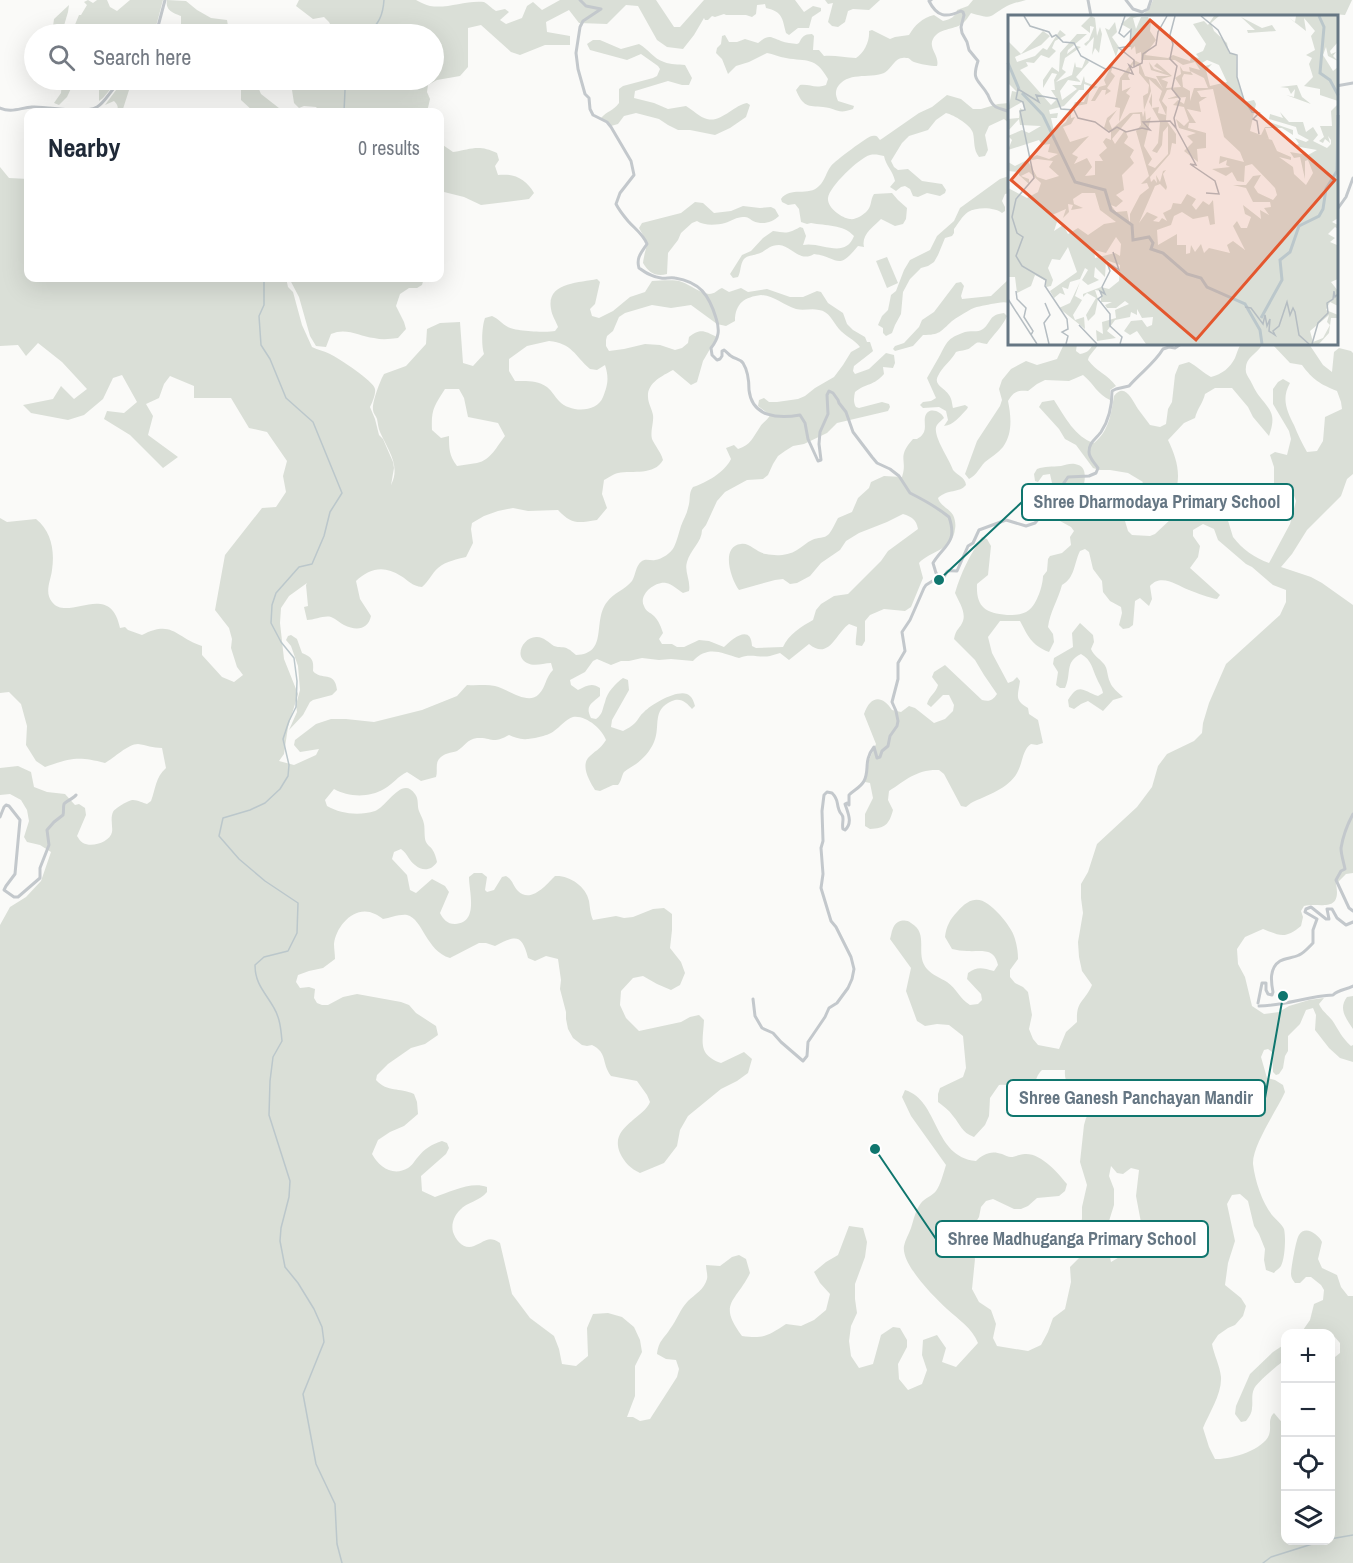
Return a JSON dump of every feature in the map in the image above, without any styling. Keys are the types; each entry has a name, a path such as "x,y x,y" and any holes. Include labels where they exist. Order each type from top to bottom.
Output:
{"street":[{"path":"159,24 165,0"},
{"path":"580,0 586,6 602,9 582,21 576,53 577,62 583,89 589,98 593,115 607,122 631,161 634,175 620,193 616,204 646,241 647,244 638,257 639,268 657,278 679,279 696,285 702,290 711,302 719,328 717,341 711,348 712,355 717,360 720,359 724,350 744,364 755,407 772,416 800,415 818,461 821,460 820,432 828,414 827,395 829,391 833,393 846,412 853,432 877,463 895,473 910,493 919,496 949,517 951,526 949,544 933,564 942,580 946,571 957,571 968,546 973,543 980,530 1005,520 1026,526 1035,523 1045,511 1049,496 1059,490 1068,477 1089,476 1096,473 1098,468 1090,458 1089,447 1101,433 1109,414 1112,391 1129,386 1151,365 1163,349 1175,348 1180,345"},
{"path":"931,0 929,1 931,6 944,16 963,12 961,30 969,50 978,61 975,70 977,81 994,105 1008,111"},
{"path":"1088,0 1091,15"},
{"path":"1126,0 1133,9 1142,12 1148,9 1151,0"},
{"path":"1338,86 1353,83"},
{"path":"93,108 105,101 112,90"},
{"path":"0,108 7,111 24,109"},
{"path":"28,108 52,108"},
{"path":"1338,209 1347,197 1353,178"},
{"path":"753,999 755,1016 762,1028 773,1033 803,1060 807,1056 808,1042 829,1008 837,1004 852,979 854,969 851,957 831,921 821,888 824,795 827,792 836,797 843,818 843,830 845,830 850,822 845,804 849,805 849,795 866,779 867,759 872,749 874,747 877,758 880,757 897,726 898,717 891,702 898,679 898,663 905,651 902,632 924,588 939,577"},
{"path":"0,817 6,805 20,820 15,874 4,890 18,897 40,878 40,868 49,845 47,830 63,815 64,804 76,795"},
{"path":"1353,814 1345,830 1341,849 1345,869 1341,871 1336,880 1349,908 1353,911"},
{"path":"1353,922 1346,925 1337,918 1332,909 1327,909 1329,919 1311,907 1306,909 1305,912 1317,920 1313,930 1313,943 1300,955 1281,960 1277,964 1272,972 1272,995 1268,994 1266,983 1262,983 1258,1004 1268,1006 1307,997 1333,995 1336,991 1353,986"}],"shaded area":[{"path":"88,0 93,3 97,0 107,0 110,7 117,11 130,0 163,0 157,24 75,24 87,5 84,2"},
{"path":"167,0 186,1 211,18 227,20 228,24 181,24 181,16 168,9"},
{"path":"299,0 416,0 428,6 437,7 484,2 496,11 505,9 509,12 500,20 506,24 522,18 527,6 533,2 542,10 560,0 656,0 674,27 680,27 704,0 795,0 804,12 813,6 821,8 821,11 812,17 809,28 798,28 789,35 786,33 781,16 776,11 766,8 765,4 757,5 756,14 752,17 724,14 712,16 708,20 704,18 683,49 667,47 657,40 638,6 626,5 607,24 579,23 569,10 546,22 547,32 570,36 570,45 545,45 520,55 511,52 481,25 468,28 468,67 460,76 444,79 444,24 330,24 324,17 313,19 296,6"},
{"path":"825,0 880,0 869,10 848,11 845,22 838,27 828,22 833,3 828,4"},
{"path":"973,0 1026,0 1009,5 990,16 971,13 962,24 936,35 932,42 937,66 902,58 884,73 846,79 837,88 836,93 838,101 854,106 848,111 810,106 801,100 796,90 800,85 818,87 826,85 828,79 815,63 767,53 736,66 728,74 722,59 716,53 722,36 725,35 729,42 745,39 758,43 770,37 797,44 804,36 812,34 814,36 813,50 819,50 824,56 856,58 866,46 869,31 872,30 890,39 909,35 922,20 934,15 943,21 954,16 957,10 968,6"},
{"path":"1153,0 1352,0 1345,15 1143,15"},
{"path":"69,5 64,24 53,24 54,19"},
{"path":"593,40 600,40 621,49 639,44 660,61 685,65 692,78 689,85 668,81 635,91 634,98 668,109 686,106 701,117 712,120 747,103 750,105 746,117 715,135 678,130 659,119 636,113 624,116 618,124 611,126 601,118 619,103 619,89 653,78 657,76 660,69 641,54 627,60 590,50 587,44"},
{"path":"61,90 70,90 59,105 54,103"},
{"path":"99,90 110,90 103,98 99,101"},
{"path":"116,90 129,90 123,108 118,108 114,101 105,105"},
{"path":"241,90 259,90 279,108 250,108 241,100"},
{"path":"292,90 427,90 430,99 428,108 304,106 299,108 294,103"},
{"path":"947,95 961,99 973,109 1008,103 1008,122 1004,119 989,126 985,135 988,150 985,156 979,157 977,154 972,130 958,118 946,113 928,130 909,136 902,143 891,161 894,167 898,170 908,169 922,181 942,184 946,190 940,196 927,193 918,197 913,196 910,189 905,186 896,191 890,187 895,181 884,156 865,157 833,187 828,202 843,217 855,219 869,209 874,194 892,193 907,208 903,224 895,226 881,219 866,235 864,247 858,246 846,259 841,261 814,254 804,257 784,246 772,246 744,259 738,277 733,278 730,274 742,255 751,251 773,231 787,232 803,228 806,236 803,245 838,248 850,243 854,236 850,232 834,226 801,222 799,209 795,204 788,205 781,199 789,193 815,189 823,182 831,166 858,144 872,136 877,136 880,140 919,113 932,107"},
{"path":"444,146 453,152 480,148 497,153 499,160 495,166 498,175 519,178 534,193 529,199 481,205 464,197 444,192"},
{"path":"0,167 9,178 24,179 24,282 287,282 293,292 302,325 312,347 330,354 373,385 375,389 370,407 379,435 393,462 391,485 394,478 395,471 394,465 390,452 379,430 373,411 378,386 384,374 406,366 426,344 427,329 440,323 460,322 463,363 473,366 484,354 482,336 485,318 492,316 517,330 555,331 558,327 552,312 551,300 559,289 573,283 597,279 600,282 595,304 590,309 592,316 599,318 613,311 630,297 645,292 652,281 678,281 709,294 722,288 729,292 741,288 748,292 767,289 790,297 803,297 817,291 821,292 828,303 843,313 847,324 865,337 867,342 870,342 873,351 854,366 855,374 869,369 886,353 894,355 893,368 883,367 884,374 877,381 855,392 854,398 856,407 859,408 882,402 889,404 890,407 888,411 837,423 827,433 804,444 793,446 778,456 768,475 763,479 747,480 725,492 717,501 687,562 689,591 683,593 662,583 653,586 643,597 645,608 661,626 663,633 659,639 662,644 672,644 677,647 684,647 699,640 724,647 745,634 751,639 752,646 756,648 783,647 792,635 813,620 821,604 834,596 848,594 888,551 918,529 913,519 903,514 859,533 846,541 840,550 821,563 810,576 797,583 790,584 783,579 739,590 729,564 731,551 735,546 744,544 763,553 786,554 812,540 827,536 838,518 852,512 858,498 869,488 871,482 884,476 902,477 905,450 913,439 917,439 924,432 927,414 934,411 940,413 944,418 937,425 937,434 953,470 963,478 966,485 938,498 954,517 953,536 946,546 919,563 923,578 911,607 905,611 884,609 870,615 865,621 865,641 862,646 856,645 857,627 849,624 827,648 816,648 809,644 789,660 780,653 739,658 709,652 693,661 642,658 611,665 597,659 593,661 585,672 570,680 571,685 578,690 592,685 600,688 600,696 589,708 591,718 596,719 600,715 615,685 623,678 628,680 629,690 612,720 611,727 623,731 634,724 653,705 677,694 689,695 695,706 692,709 681,700 665,705 659,714 656,736 649,751 639,762 624,772 618,785 600,791 593,787 585,766 588,758 606,740 593,724 583,718 573,717 552,732 537,738 522,739 509,735 495,740 477,738 471,740 457,751 445,754 439,759 436,777 421,781 407,772 378,792 359,795 346,794 334,789 325,800 327,806 338,811 363,813 375,811 400,790 410,789 417,798 424,824 425,840 434,852 437,862 430,868 421,869 401,849 394,852 392,859 407,875 410,890 416,893 432,879 445,886 449,892 440,913 450,923 462,922 470,913 469,877 474,873 482,873 487,877 485,890 487,892 494,890 502,877 506,876 518,891 528,895 543,888 555,876 566,877 581,886 589,901 593,920 616,916 633,917 653,909 664,908 672,914 670,948 681,962 685,973 680,985 671,990 643,976 633,978 621,991 620,1005 626,1018 639,1031 681,1022 699,1015 704,1020 703,1046 708,1056 721,1063 744,1052 752,1059 748,1073 721,1089 688,1116 680,1130 677,1146 664,1163 640,1173 626,1162 620,1153 619,1136 650,1102 637,1081 611,1076 597,1048 592,1045 582,1045 573,1038 568,1029 560,989 558,959 546,956 535,961 528,958 523,944 517,939 495,946 479,943 450,958 435,949 417,922 407,915 383,919 375,914 360,912 348,918 338,930 334,944 335,959 323,968 298,975 296,982 300,988 315,989 314,998 322,1005 357,994 401,1002 409,1005 416,1013 436,1026 438,1035 425,1044 411,1048 377,1075 376,1080 385,1087 414,1094 418,1114 404,1126 378,1140 372,1154 383,1167 392,1171 402,1171 411,1166 426,1149 442,1141 447,1143 449,1148 446,1154 421,1176 422,1191 435,1197 467,1186 487,1187 484,1195 463,1207 456,1215 452,1226 454,1235 461,1244 467,1247 489,1239 500,1243 512,1294 530,1318 554,1336 562,1364 576,1366 588,1356 587,1328 593,1314 608,1313 622,1317 634,1327 642,1352 635,1366 635,1396 627,1417 640,1421 650,1419 677,1377 679,1369 676,1360 666,1359 657,1354 658,1349 685,1304 706,1283 706,1265 720,1266 739,1255 746,1259 750,1273 731,1303 731,1316 742,1336 765,1336 786,1324 801,1326 814,1320 826,1310 830,1294 814,1272 838,1255 849,1226 863,1228 867,1242 865,1257 855,1284 857,1313 851,1326 849,1341 851,1356 859,1368 873,1364 881,1335 893,1327 900,1328 907,1340 907,1347 898,1364 899,1379 908,1390 922,1384 927,1370 922,1355 923,1340 937,1335 946,1348 942,1362 956,1367 978,1343 969,1329 927,1289 913,1271 904,1253 904,1246 917,1209 936,1191 946,1165 911,1116 902,1097 905,1090 916,1096 924,1105 952,1150 962,1157 976,1161 991,1153 1011,1157 1031,1155 1049,1164 1067,1184 1065,1191 1059,1196 1037,1198 1021,1209 1014,1209 993,1199 986,1201 971,1230 970,1244 975,1259 972,1289 979,1302 991,1310 996,1324 993,1338 997,1346 1028,1351 1041,1345 1053,1318 1065,1309 1071,1282 1070,1267 1084,1255 1079,1226 1087,1185 1080,1162 1084,1125 1091,1112 1087,1099 1079,1089 1066,1081 1065,1070 1042,1070 1031,1094 1024,1100 1021,1092 1015,1088 999,1085 990,1098 989,1116 985,1125 974,1137 966,1133 950,1112 938,1102 940,1088 963,1077 966,1068 963,1036 949,1025 925,1026 917,1021 906,991 911,968 890,939 893,929 898,922 903,921 917,928 921,938 923,963 927,969 947,982 970,1005 978,1004 982,1000 981,994 967,979 968,973 980,968 994,971 998,965 996,959 986,952 952,949 945,937 950,920 963,906 974,900 989,905 1005,921 1014,936 1018,959 1010,970 1010,977 1028,992 1032,1015 1029,1029 1033,1039 1038,1045 1059,1049 1066,1032 1077,1022 1079,1005 1092,985 1082,971 1078,942 1083,913 1081,884 1088,872 1097,844 1137,807 1152,787 1158,766 1167,754 1194,741 1202,733 1209,703 1226,664 1280,615 1286,602 1286,590 1273,585 1246,564 1218,540 1214,529 1203,524 1193,530 1193,536 1200,546 1198,557 1190,568 1220,595 1217,599 1169,581 1159,580 1150,586 1152,599 1149,606 1140,598 1135,601 1133,625 1123,629 1119,625 1121,607 1110,601 1103,592 1102,581 1093,569 1089,552 1085,549 1080,551 1072,574 1062,585 1050,616 1048,627 1053,634 1054,642 1049,652 1034,643 1020,621 1000,621 988,637 992,653 1008,683 1017,677 1020,681 1019,700 1028,708 1029,714 1038,720 1043,743 1031,744 1028,747 1013,779 997,791 966,807 961,806 944,774 939,770 924,771 889,791 888,800 893,810 886,825 870,829 865,826 865,814 873,798 870,783 865,782 869,760 876,744 864,714 873,701 880,699 892,710 901,712 909,706 915,708 934,723 945,719 953,711 954,705 949,695 943,695 931,707 927,704 938,685 932,677 934,672 945,665 982,700 991,700 997,694 975,660 954,639 964,618 962,607 955,593 966,564 982,537 987,539 991,546 988,575 977,584 978,598 983,607 993,613 1016,615 1027,612 1035,603 1043,576 1047,571 1048,559 1050,556 1062,553 1071,545 1070,537 1074,531 1060,521 1059,508 1051,505 1045,494 1052,483 1050,474 1043,475 1038,482 1035,481 1034,474 1037,469 1071,464 1080,466 1085,474 1080,502 1082,512 1093,516 1117,498 1132,496 1143,482 1128,473 1093,468 1076,445 1065,439 1039,407 1042,402 1054,400 1076,431 1094,443 1106,428 1114,396 1122,391 1131,397 1150,425 1160,427 1166,424 1179,365 1189,362 1211,377 1228,368 1240,345 1261,345 1248,360 1246,371 1255,390 1272,414 1269,436 1232,388 1215,388 1205,394 1195,418 1184,423 1168,440 1177,465 1176,490 1155,497 1131,512 1125,521 1132,535 1150,536 1172,518 1178,501 1212,497 1222,501 1233,537 1249,553 1269,563 1290,524 1296,501 1290,485 1279,488 1274,485 1274,467 1270,455 1275,452 1287,455 1291,439 1289,431 1273,404 1273,389 1283,379 1290,383 1286,394 1286,405 1307,452 1317,451 1323,441 1325,417 1342,409 1337,391 1317,381 1302,365 1290,363 1273,345 1310,345 1323,365 1332,372 1334,352 1339,348 1351,351 1353,353 1353,474 1347,479 1341,496 1307,530 1281,567 1311,577 1353,605 1353,873 1346,874 1336,884 1336,900 1332,903 1304,906 1301,911 1303,917 1301,926 1296,930 1283,935 1263,929 1245,937 1237,949 1238,964 1245,977 1252,1006 1264,1014 1279,1012 1289,1006 1309,1000 1324,998 1319,1004 1345,1040 1351,1046 1353,1045 1353,1062 1340,1058 1315,1030 1316,1015 1313,1008 1306,1010 1300,1024 1288,1036 1288,1051 1279,1074 1276,1075 1273,1072 1272,1052 1268,1049 1264,1050 1261,1057 1267,1078 1283,1085 1285,1092 1256,1148 1253,1164 1257,1184 1265,1204 1284,1229 1284,1253 1281,1266 1274,1273 1266,1270 1265,1249 1254,1226 1248,1201 1240,1194 1232,1195 1227,1204 1235,1241 1228,1263 1225,1285 1241,1298 1246,1306 1243,1316 1235,1325 1218,1335 1212,1344 1221,1383 1203,1428 1215,1459 1229,1458 1245,1453 1266,1440 1274,1413 1281,1421 1281,1545 1335,1545 1335,1357 1340,1353 1340,1343 1335,1337 1335,1329 1304,1329 1310,1320 1314,1304 1323,1300 1324,1290 1311,1277 1295,1283 1291,1274 1299,1235 1308,1231 1318,1236 1322,1242 1318,1259 1322,1268 1337,1275 1341,1287 1348,1296 1353,1296 1353,1563 0,1563 0,925 10,907 26,897 41,881 51,852 40,845 27,842 24,837 29,821 27,810 21,800 10,794 0,795 0,768 18,766 31,772 34,787 47,792 65,794 75,805 79,804 85,808 86,815 77,836 83,843 91,845 111,836 112,815 116,808 131,800 147,804 151,801 158,779 166,768 162,748 138,744 105,763 75,759 45,767 36,761 26,745 27,726 21,704 9,692 0,693 0,518 7,522 36,519 45,529 51,542 53,555 48,594 52,602 59,607 98,604 107,606 115,614 120,628 125,627 142,635 161,629 174,631 202,646 202,655 222,677 234,682 243,675 237,667 231,648 232,639 229,628 215,610 225,555 262,508 276,507 286,492 283,476 287,461 267,432 249,428 231,398 194,398 194,386 170,376 159,398 146,404 153,416 148,435 178,457 163,468 130,435 104,419 107,411 124,413 137,402 122,375 113,378 103,399 84,415 68,420 31,413 23,405 53,399 61,386 74,399 87,389 62,362 38,343 26,356 18,345 0,346","holes":["761,295 771,297 796,309 822,311 860,347 851,352 834,377 805,396 777,402 769,402 764,398 759,400 758,406 770,415 769,417 746,445 738,449 734,445 726,448 731,459 720,473 693,487 674,547 660,558 642,561 632,581 607,602 600,618 593,649 576,655 542,638 532,638 522,647 523,660 533,665 551,663 553,670 539,694 534,697 524,698 495,686 467,685 457,696 422,710 374,722 331,719 316,724 295,740 294,745 300,752 319,749 316,755 294,765 279,761 284,754 288,727 298,694 284,659 280,623 281,608 289,596 307,583 308,606 304,607 307,620 328,617 348,627 361,628 367,624 371,616 360,599 356,581 367,573 383,569 422,587 441,566 466,557 473,543 472,523 484,516 513,508 528,511 558,510 571,521 576,522 597,520 607,508 602,494 604,480 618,473 649,470 663,460 652,439 653,415 648,397 650,388 656,380 673,370 691,385 697,382 703,361 717,337 700,331 689,337 688,343 682,348 675,350 660,345 645,344 609,351 606,346 607,336 613,331 619,317 652,305 671,308 691,305 717,324 726,326 735,321 739,305 746,299","549,341 568,347 590,369 597,370 605,365 607,385 603,397 595,406 583,410 570,408 559,401 543,385 532,381 515,381 509,371 509,359 527,346","445,389 459,389 464,398 468,417 498,423 505,436 486,459 457,466 450,452 449,436 441,438 432,430 432,418 436,404","1111,1166 1117,1173 1123,1174 1131,1168 1139,1170 1136,1196 1143,1233 1140,1243 1111,1262 1105,1234 1114,1205 1114,1189 1109,1176"]},
{"path":"1008,176 1008,193 1005,194 1002,201 1005,211 1002,213 990,209 972,210 964,216 954,229 952,236 945,238 934,262 921,268 910,279 903,292 901,314 892,333 886,336 883,328 878,325 888,310 891,295 896,291 910,260 930,250 937,236 954,221 960,208 1000,179"},
{"path":"695,202 703,203 714,213 731,211 743,206 771,207 779,216 770,222 763,223 743,217 718,224 697,221 692,223 681,233 668,253 667,274 659,275 650,272 643,263 647,245 639,228 642,223 681,213"},
{"path":"887,257 898,283 887,288 876,261"},
{"path":"1008,280 1008,303 1000,302 974,308 939,332 923,335 913,346 895,351 893,349 904,343 919,327 922,320 934,312 956,283 961,282 964,286 962,299 991,296"},
{"path":"291,282 423,282 417,288 409,288 400,294 396,306 406,329 398,338 380,339 342,331 331,334 326,347 316,346 310,336 299,297"},
{"path":"1004,313 1007,316 1005,320 987,344 977,343 968,349 956,352 940,373 937,382 950,397 953,408 965,405 968,407 954,422 944,426 948,420 946,411 939,407 923,408 920,405 936,398 927,378 951,339 965,332 981,330 993,317"},
{"path":"1064,345 1077,345 1076,351 1080,354 1088,351 1092,345 1098,345 1088,360 1116,386 1110,390 1110,400 1083,375 1069,381 1045,380 1028,391 1016,392 1008,401 1010,424 1006,442 969,479 965,474 977,441 1002,400 999,389 1002,380 1011,369 1026,361 1037,365 1057,359"},
{"path":"1080,623 1093,635 1094,642 1091,649 1105,666 1112,686 1123,697 1113,700 1103,711 1088,701 1074,709 1069,707 1068,700 1075,691 1082,689 1098,696 1103,693 1090,662 1085,656 1081,654 1072,661 1065,688 1056,685 1058,672 1053,664 1054,658 1073,647 1072,633"},
{"path":"291,635 297,639 302,653 312,659 313,671 334,680 337,690 332,695 310,702 303,715 289,730 297,712 296,705 300,690 298,666 291,646 286,640"},
{"path":"1353,996 1353,1029 1343,1006 1347,997"},
{"path":"1281,1347 1281,1363 1255,1386 1251,1413 1246,1421 1241,1422 1235,1414 1236,1406 1250,1374"}],"waterway":[{"path":"377,24 383,10 384,0"},
{"path":"344,108 345,90"},
{"path":"264,282 264,305 259,316 261,345 270,359 286,398 313,422 342,493 330,512 324,536 312,564 299,567 276,593 272,605 271,623 281,642 294,658 297,681 296,707 283,739 289,765 288,776 280,789 265,803 223,818 219,836 239,859 265,881 298,903 297,933 288,951 264,957 255,965 255,972 276,1012 281,1028 282,1041 273,1057 269,1115 290,1181 280,1241 285,1267 298,1283 322,1327 324,1342 303,1394 316,1464 335,1504 337,1544 342,1563"},
{"path":"1335,1538 1353,1535"},
{"path":"1263,1563 1271,1557 1309,1545"}],"place":[{"name":"Shree Dharmodaya Primary School","path":"939,580"},
{"name":"Shree Ganesh Panchayan Mandir","path":"1283,996"},
{"name":"Shree Madhuganga Primary School","path":"875,1149"}]}
